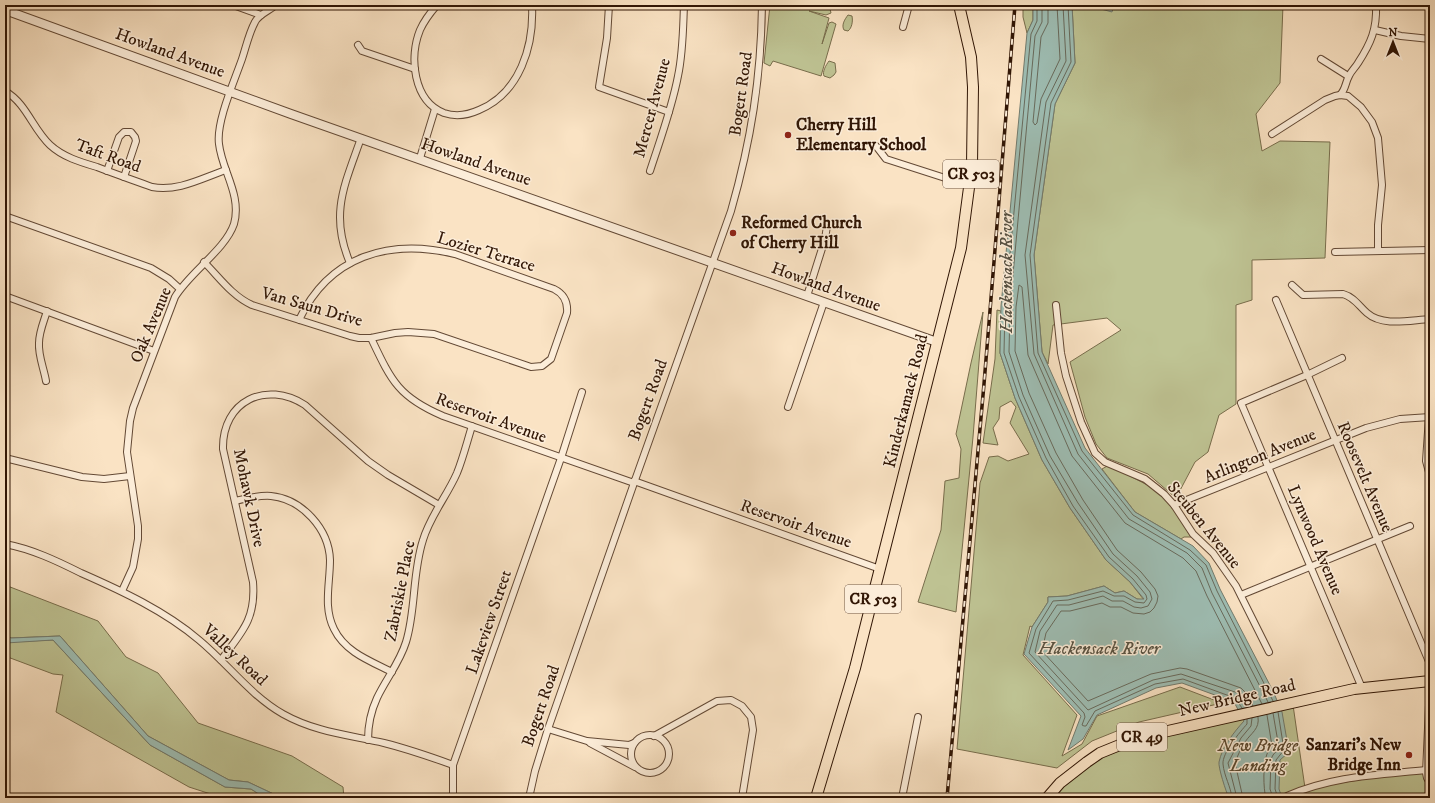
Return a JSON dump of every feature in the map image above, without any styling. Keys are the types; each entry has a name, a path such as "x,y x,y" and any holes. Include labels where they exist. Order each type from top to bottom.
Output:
{"main road":[{"name":"Kinderkamack Road","path":"816,798 855,668 959,255 970,186 973,130 973,68 969,44 959,5"},
{"name":"New Bridge Road","path":"1047,798 1060,783 1100,753 1119,745 1155,734 1335,692 1430,682"}],"street":[{"path":"233,5 261,15"},
{"name":"Oak Avenue","path":"122,591 134,562 138,539 138,526 127,452 130,421 133,408 175,297 180,289 226,239 234,223 236,204 235,194 220,149 220,126 255,21 276,5"},
{"path":"437,5 425,20 420,30 414,52 415,69 421,90 426,99 435,109 454,115 471,114 492,103 510,87 526,57 532,23 532,5"},
{"path":"609,5 608,38 598,87 669,112"},
{"name":"Mercer Avenue","path":"650,171 669,112 680,68 684,5"},
{"name":"Bogert Road","path":"529,798 535,771 548,729 731,211 749,142 759,72 762,39 762,5"},
{"path":"903,27 909,5"},
{"path":"1340,95 1346,87 1348,76 1358,64 1375,30 1376,5"},
{"name":"Howland Avenue","path":"5,10 937,342"},
{"path":"1375,30 1401,36 1430,39"},
{"path":"358,45 362,51 415,69"},
{"path":"1321,59 1348,76"},
{"name":"Taft Road","path":"5,91 17,100 24,108 36,129 51,146 69,158 152,187 179,187 226,170"},
{"path":"1272,134 1326,100 1340,95 1348,96 1361,107 1372,122 1378,138 1382,185 1378,225 1378,251"},
{"path":"420,158 435,109"},
{"path":"107,171 119,137 124,132 131,132 136,137 136,141 124,177"},
{"path":"350,263 342,239 339,214 343,188 361,138"},
{"path":"876,146 886,159 970,186"},
{"path":"5,216 151,268 169,279 180,289"},
{"path":"807,296 825,239 826,226"},
{"name":"Lozier Terrace","path":"299,320 309,301 321,285 339,269 370,254 398,249 425,248 455,254 554,289 563,296 568,307 567,313 554,355 547,364 542,366"},
{"path":"1335,252 1430,250"},
{"name":"Van Saun Drive","path":"204,262 235,294 242,299 252,304 350,336 371,338 408,332 434,334 531,367 542,366"},
{"path":"1292,285 1303,295 1348,295 1367,314 1379,320 1392,321 1430,319"},
{"path":"5,296 154,350"},
{"name":"Roosevelt Avenue","path":"1276,300 1430,664"},
{"path":"788,407 824,302"},
{"name":"Steuben Avenue","path":"1056,305 1060,347 1066,376 1081,422 1095,453 1105,462 1145,479 1164,494 1174,505 1192,534 1213,553 1241,595 1269,652"},
{"path":"46,381 39,336 47,311"},
{"name":"Reservoir Avenue","path":"371,338 389,375 405,394 424,408 561,458 880,568"},
{"path":"1307,375 1342,358"},
{"name":"Lynwood Avenue","path":"1307,375 1241,403 1362,688"},
{"name":"Lakeview Street","path":"453,798 453,765 561,458 582,392"},
{"name":"Mohawk Drive","path":"221,660 244,631 252,612 253,601 253,582 223,449 224,431 228,422 239,407 253,398 270,394 297,400 368,461 388,475 439,505"},
{"path":"1429,417 1426,461 1430,476"},
{"name":"Arlington Avenue","path":"1174,505 1383,422 1429,417"},
{"name":"Zabriskie Place","path":"368,740 373,708 401,655 409,631 419,553 429,524 457,473 472,426"},
{"path":"5,458 82,477 104,479 130,476"},
{"path":"235,501 261,496 271,496 289,501 310,515 322,531 329,550 330,565 328,602 331,621 335,630 346,646 392,672"},
{"path":"1241,595 1311,568 1410,526"},
{"name":"Valley Road","path":"5,544 26,549 50,558 122,591 181,626 221,660 255,695 283,714 327,732 414,751 453,765"},
{"path":"1430,682 1426,770 1427,778 1430,783"},
{"path":"548,729 587,741 629,745 634,744 643,737 654,736 717,701 731,700 742,706 751,717 753,730 742,798"},
{"path":"902,798 918,717"},
{"path":"587,741 642,772 654,773 667,763 668,752 667,746 659,738 654,736"},
{"path":"634,744 630,754 637,769"},
{"path":"1287,796 1305,788 1340,779 1426,770"}],"green space":[{"path":"770,5 819,5 830,9 831,13 826,15 809,11 829,18 822,44 829,23 832,22 836,24 821,76 773,61 770,66 764,63"},
{"path":"1023,5 1033,5 1033,20 1027,33 1023,17"},
{"path":"1072,5 1283,5 1280,83 1256,114 1262,151 1280,141 1330,142 1325,258 1252,260 1252,300 1236,305 1236,404 1219,415 1208,452 1195,462 1176,498 1148,474 1107,458 1096,444 1085,417 1070,362 1121,330 1107,318 1053,325 1048,364 1042,352 1034,255 1055,104 1075,63"},
{"path":"848,15 852,16 852,20 848,31 844,30 843,24"},
{"path":"829,61 835,63 836,72 830,78 824,76 825,68"},
{"path":"997,310 1001,311 1000,353 1015,398 1042,460 1070,508 1106,560 1130,582 1144,600 1137,599 1124,591 1115,593 1104,586 1067,596 1048,597 1048,602 1032,627 1030,626 1023,655 1077,715 1062,756 1082,744 1097,716 1180,687 1222,703 1139,722 1092,741 1057,768 957,749 980,483 989,457 998,456 1008,461 1029,454 1010,423 1016,407 1011,401 1000,407 999,419 993,428 998,445 983,443 995,359"},
{"path":"983,312 973,437 956,612 918,602 941,530 945,481 959,478 961,449 956,434"},
{"path":"1109,465 1153,488 1169,502 1191,537 1184,537 1181,539 1135,512 1102,469"},
{"path":"5,585 98,621 126,657 158,673 198,723 292,756 343,787 344,798 282,798 248,782 229,780 148,736 60,636 11,638 5,635"},
{"path":"53,640 150,745 225,787 251,789 265,798 223,798 189,787 56,712 63,675 53,674 5,656 5,642"},
{"name":"New Bridge Landing","path":"1293,705 1305,788 1426,770 1430,783 1430,798 1054,798 1070,779 1103,756 1138,740"}],"water":[{"name":"Hackensack River","path":"1033,5 1072,5 1075,63 1055,104 1034,255 1042,352 1085,448 1135,512 1193,546 1209,563 1220,589 1273,691 1282,712 1289,752 1280,760 1279,789 1282,798 1229,798 1224,785 1219,762 1232,735 1244,721 1234,702 1182,683 1156,688 1097,715 1083,739 1068,750 1081,716 1024,654 1032,627 1048,602 1048,597 1067,596 1104,586 1115,593 1124,591 1137,599 1144,599 1130,582 1106,560 1070,508 1042,460 1015,398 1000,353 1001,306 1027,33 1033,20"},
{"path":"1102,5 1114,5 1112,12 1101,9"},
{"path":"5,635 11,638 60,636 148,736 229,780 248,782 282,798 265,798 251,789 225,787 150,745 53,640 6,643"}],"railway":[{"path":"947,798 984,384 1015,5"}],"place":[{"name":"Cherry Hill Elementary School","path":"788,135"},
{"name":"Reformed Church of Cherry Hill","path":"733,233"},
{"name":"Sanzari's New Bridge Inn","path":"1409,755"}]}
